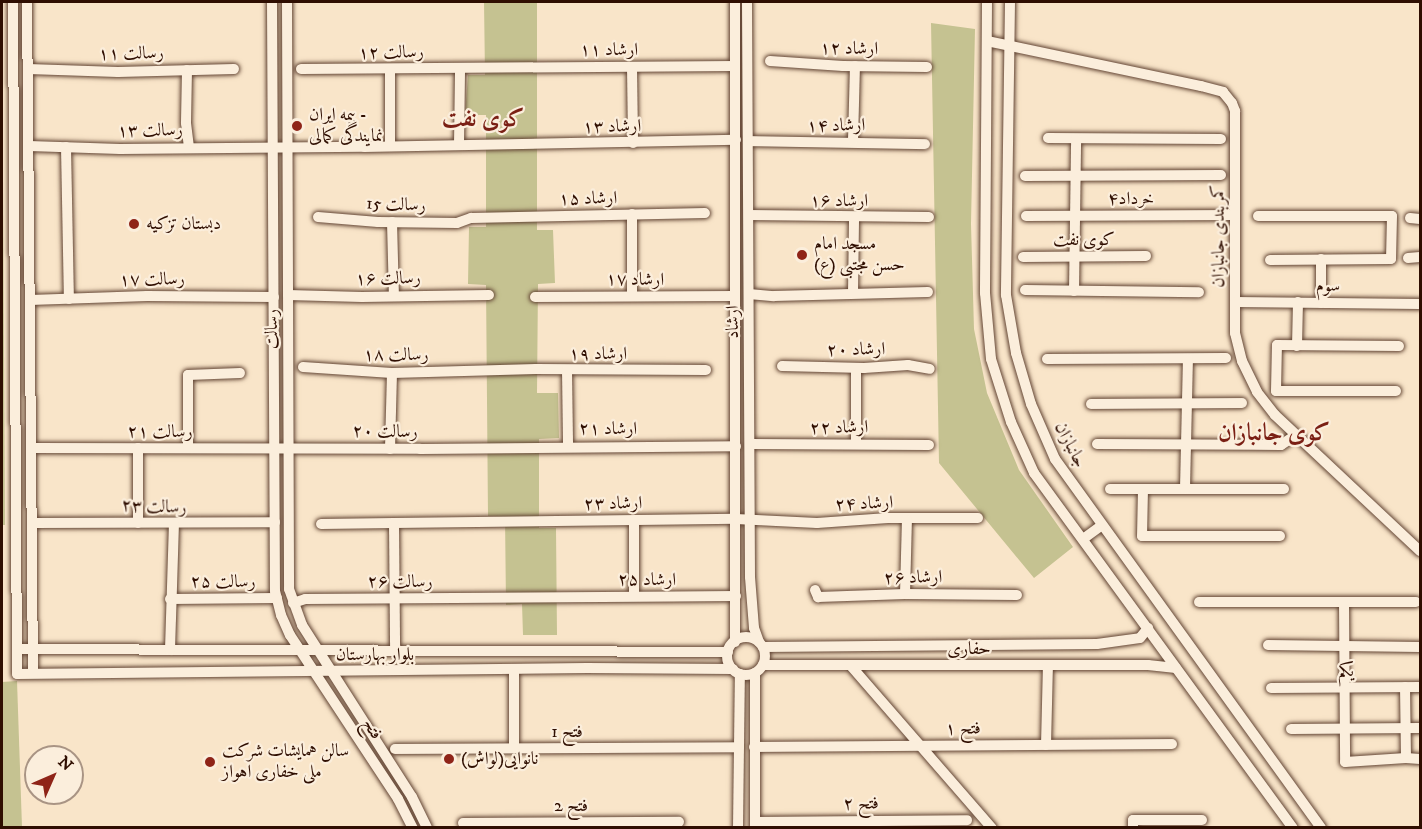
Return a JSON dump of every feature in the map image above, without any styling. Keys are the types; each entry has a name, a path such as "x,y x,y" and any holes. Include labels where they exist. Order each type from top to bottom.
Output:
{"street":[{"path":"13,2 17,649"},
{"path":"27,2 33,674"},
{"name":"رسالت","path":"272,2 277,598 281,615 301,650"},
{"name":"رسالت","path":"287,2 289,589 293,603 317,651"},
{"name":"ارشاد","path":"735,2 735,642"},
{"name":"ارشاد","path":"747,2 750,577 753,628 761,645"},
{"path":"987,2 985,293 991,359 1011,422 1034,473 1293,828"},
{"name":"جانبازان","path":"1010,2 1006,295 1016,353 1031,404 1055,459 1101,526 1322,828"},
{"name":"کمربندی جانبازان","path":"987,41 1223,92 1235,111 1235,333 1242,361 1257,392 1296,435 1420,551"},
{"name":"ارشاد ۱۲","path":"770,61 927,67"},
{"name":"ارشاد ۱۱","path":"482,69 735,66"},
{"path":"853,141 855,66"},
{"path":"632,67 633,143"},
{"name":"رسالت ۱۱","path":"28,69 118,72 234,69"},
{"name":"رسالت ۱۲","path":"301,69 482,69"},
{"path":"459,144 460,69"},
{"path":"187,70 186,123 189,147"},
{"path":"390,70 390,146"},
{"path":"735,105 747,105"},
{"path":"1048,138 1221,139"},
{"path":"1074,291 1076,139"},
{"name":"ارشاد ۱۳","path":"390,146 736,140"},
{"name":"ارشاد ۱۴","path":"748,141 925,144"},
{"name":"رسالت ۱۳","path":"29,146 390,146"},
{"path":"66,147 69,298"},
{"path":"1025,176 1221,175"},
{"name":"ارشاد ۱۵","path":"471,218 705,213"},
{"path":"632,214 632,296"},
{"name":"ارشاد ۱۶","path":"748,215 854,218 929,217"},
{"name":"خرداد۴","path":"1026,216 1235,215"},
{"path":"1258,216 1392,216 1391,259 1270,260"},
{"path":"14,218 29,217"},
{"name":"رسالت 15","path":"318,217 392,222 457,223 471,218"},
{"path":"853,293 854,218"},
{"path":"392,222 394,296"},
{"path":"736,253 749,253"},
{"name":"کوی نفت","path":"1023,257 1146,256"},
{"path":"1408,258 1420,257"},
{"path":"1321,259 1321,303"},
{"path":"1025,290 1199,292"},
{"path":"749,294 774,296 928,292"},
{"name":"رسالت ۱۶","path":"288,295 489,295"},
{"name":"رسالت ۱۷","path":"30,300 147,296 273,297"},
{"name":"ارشاد ۱۷","path":"535,297 735,296"},
{"name":"سوم","path":"1235,302 1420,304"},
{"path":"1297,345 1298,302"},
{"path":"274,319 288,319"},
{"path":"1396,391 1276,391 1277,345 1399,346"},
{"path":"1047,359 1226,358"},
{"path":"1185,489 1188,359"},
{"name":"ارشاد ۲۰","path":"782,366 856,368 909,365 930,369"},
{"name":"رسالت ۱۸","path":"303,367 392,373 489,370"},
{"path":"856,368 856,444"},
{"name":"ارشاد ۱۹","path":"489,370 706,370"},
{"path":"567,370 568,446"},
{"path":"188,448 188,375 240,373"},
{"path":"390,449 392,373"},
{"path":"1091,404 1242,403"},
{"path":"1097,444 1281,445 1296,435"},
{"name":"ارشاد ۲۲","path":"750,444 929,445"},
{"name":"ارشاد ۲۱","path":"481,449 568,446 736,446"},
{"name":"رسالت ۲۱","path":"32,448 288,447"},
{"name":"رسالت ٢٠","path":"288,447 481,449"},
{"path":"138,448 138,523"},
{"path":"1110,489 1284,489"},
{"path":"1143,489 1142,536 1280,536"},
{"name":"ارشاد ۲۴","path":"750,520 817,523 888,518 907,520 978,518"},
{"path":"634,520 634,596"},
{"name":"ارشاد ۲۳","path":"321,524 750,520"},
{"path":"905,594 907,520"},
{"name":"رسالت ۲۳","path":"33,523 275,522"},
{"path":"392,523 395,650"},
{"path":"170,650 174,524"},
{"path":"1083,539 1101,526"},
{"name":"ارشاد ۲۶","path":"815,591 818,597 905,594 1017,595"},
{"name":"ارشاد ۲۵","path":"508,597 736,596"},
{"name":"رسالت ۲۶","path":"293,603 305,599 508,597"},
{"name":"رسالت ۲۵","path":"170,599 277,598"},
{"path":"1344,602 1345,762 1420,759"},
{"path":"1199,603 1416,602"},
{"name":"حفاری","path":"761,645 1097,644 1140,638 1148,628"},
{"path":"738,828 739,747 736,672 728,652 735,642 747,638 761,645 765,659 759,669 754,747 755,825"},
{"path":"1268,645 1420,647"},
{"name":"بلوار بهارستان","path":"728,652 17,649 17,674 514,670 736,672"},
{"name":"فتح","path":"301,650 398,799 413,828"},
{"name":"فتح","path":"317,651 412,797 427,828"},
{"path":"1046,745 1048,665"},
{"name":"حفاری","path":"759,669 1048,665 1148,665 1176,668"},
{"path":"851,666 992,828"},
{"path":"736,672 759,669"},
{"path":"514,670 514,748"},
{"path":"1405,687 1406,758"},
{"name":"یکم","path":"1271,688 1420,687"},
{"path":"1291,729 1420,728"},
{"name":"فتح ۱","path":"754,747 1172,744"},
{"name":"فتح 1","path":"395,749 739,747"},
{"name":"فتح ۲","path":"755,825 893,824 967,820"},
{"path":"1133,828 1133,820 1202,820"},
{"name":"فتح 2","path":"463,822 585,825 679,822"}],"shaded area":[{"path":"2,2 5,525 2,525"},
{"path":"484,2 537,2 537,230 553,230 555,283 538,284 537,393 558,393 559,438 539,439 539,528 556,528 557,635 523,635 522,604 506,605 505,517 488,516 486,285 468,284 469,227 486,227 486,115 465,115 468,75 485,75"},
{"path":"931,23 975,29 971,224 974,329 987,393 1019,470 1073,547 1034,578 939,463"},
{"path":"17,681 22,827 2,827 2,682"}],"place":[{"name":"بیمه ایران - نمایندگى کمالى","path":"297,126"},
{"name":"دبستان تزکیه","path":"134,224"},
{"name":"مسجد امام حسن مجتبی (ع)","path":"802,255"},
{"name":"نانوایى(لواش)","path":"449,759"},
{"name":"سالن همایشات شرکت ملی خفاری اهواز","path":"210,762"}],"district":[{"name":"کوی نفت","path":"483,120"},
{"name":"کوی جانبازان","path":"1274,434"}]}
